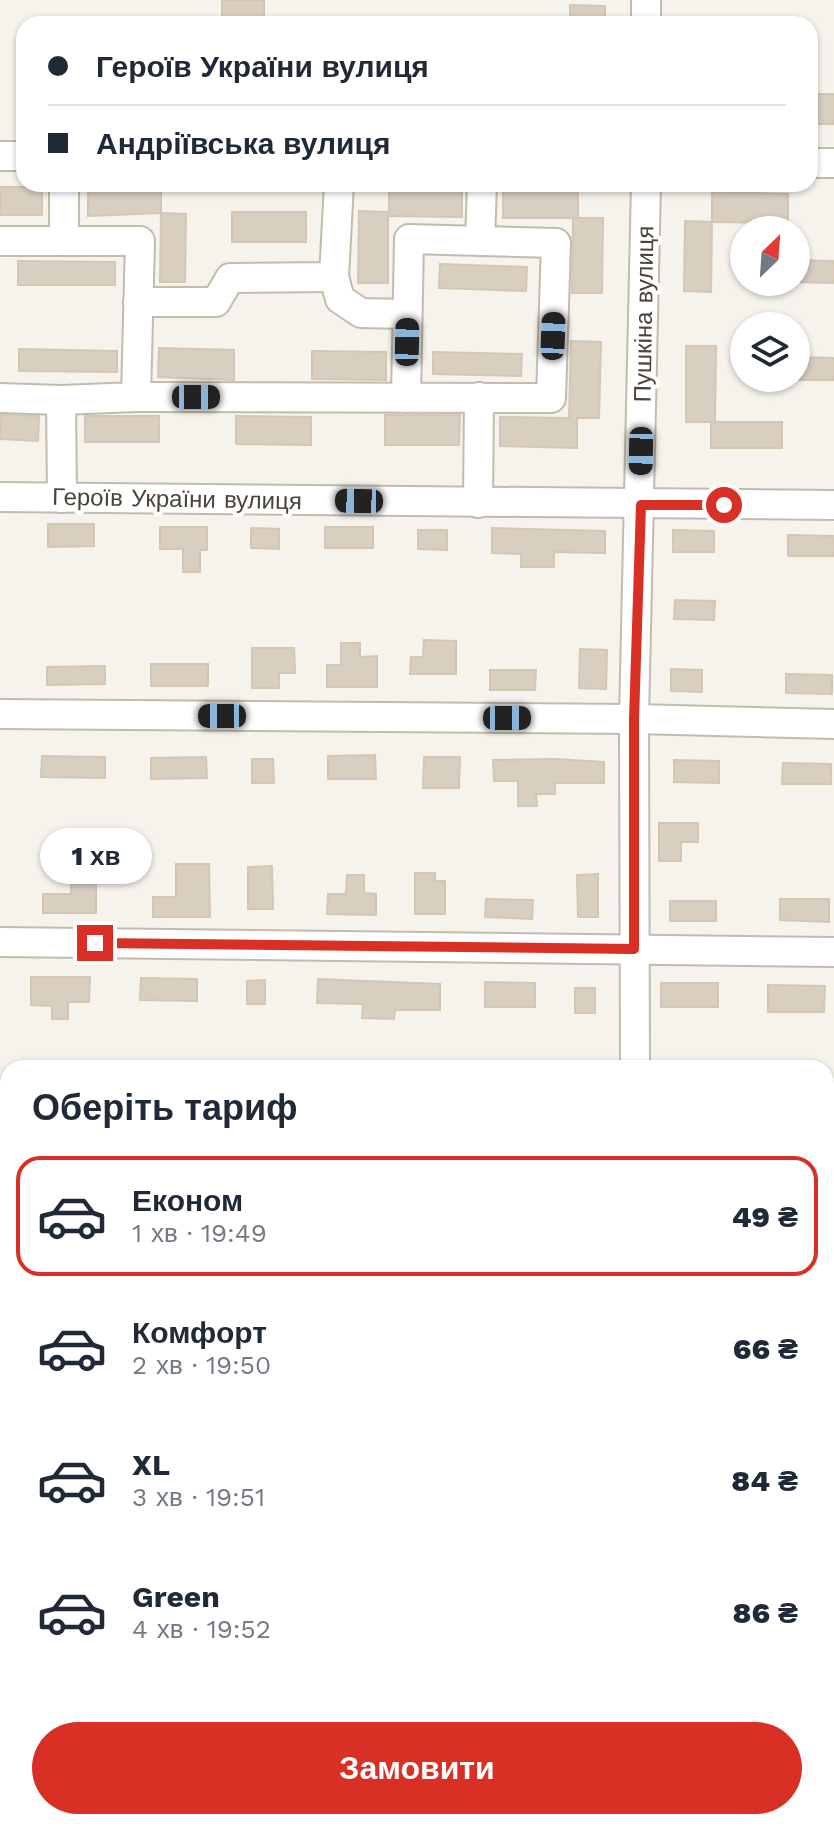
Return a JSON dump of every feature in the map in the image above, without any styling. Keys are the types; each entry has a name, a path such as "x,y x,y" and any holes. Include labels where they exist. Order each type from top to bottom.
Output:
{"street":[{"path":"64,192 64,241"},
{"path":"339,192 334,277 340,299 361,313 407,314"},
{"path":"480,241 482,192"},
{"name":"Пушкіна вулиця","path":"635,1060 634,719 646,192"},
{"path":"0,398 61,400 136,397 406,398 479,397 551,398 556,243 409,239 406,398"},
{"path":"0,241 140,241 136,397"},
{"path":"138,302 216,302 230,278 334,277"},
{"path":"478,503 479,397"},
{"path":"61,400 62,498"},
{"name":"Героїв України вулиця","path":"0,497 834,505"},
{"path":"0,714 634,719 834,724"},
{"path":"0,942 834,952"}],"building":[{"path":"222,0 264,0 264,16 222,16"},
{"path":"570,5 605,6 605,16 570,16"},
{"path":"818,94 834,94 834,124 818,124"},
{"path":"0,187 16,187 16,192 42,192 42,215 0,215"},
{"path":"88,192 161,192 161,213 88,216"},
{"path":"389,192 462,192 462,217 388,216 388,283 358,283 359,211 389,212"},
{"path":"503,192 578,192 578,218 503,218"},
{"path":"712,192 788,194 788,216 730,216 730,222 712,222"},
{"path":"232,212 306,212 306,242 232,242"},
{"path":"161,213 186,214 185,282 160,282"},
{"path":"573,218 603,218 602,293 572,293"},
{"path":"685,221 712,222 711,292 684,291"},
{"path":"810,260 834,261 834,283 810,282"},
{"path":"18,261 115,262 115,285 18,285"},
{"path":"440,264 527,267 526,291 439,288"},
{"path":"571,341 601,342 599,418 577,418 577,448 500,446 500,417 569,418"},
{"path":"686,346 716,346 715,422 782,422 782,448 711,448 711,422 686,422"},
{"path":"159,348 234,350 234,380 158,377"},
{"path":"19,349 117,351 117,372 19,371"},
{"path":"312,351 386,352 386,380 312,379"},
{"path":"433,352 522,354 521,376 433,374"},
{"path":"810,357 834,358 834,380 810,380"},
{"path":"0,415 39,416 38,441 0,439"},
{"path":"385,415 460,415 459,445 385,445"},
{"path":"85,416 159,416 159,442 85,442"},
{"path":"236,416 311,417 311,445 236,444"},
{"path":"48,524 94,524 94,546 48,547"},
{"path":"160,527 207,527 207,550 200,550 200,572 183,572 183,549 160,549"},
{"path":"325,527 373,527 373,548 325,548"},
{"path":"251,528 279,529 279,549 251,548"},
{"path":"492,528 605,531 605,553 554,552 554,567 521,567 521,554 492,553"},
{"path":"418,530 447,530 447,550 418,549"},
{"path":"673,530 714,531 714,552 673,552"},
{"path":"788,535 834,536 834,556 788,556"},
{"path":"675,600 715,601 714,620 674,619"},
{"path":"424,640 456,641 456,674 410,674 411,657 423,657"},
{"path":"341,643 360,643 360,657 377,656 377,687 327,687 327,665 341,665"},
{"path":"252,648 294,648 295,673 279,673 279,688 252,688"},
{"path":"580,649 607,650 606,689 579,688"},
{"path":"151,664 208,664 208,686 151,686"},
{"path":"105,666 105,684 47,685 47,667"},
{"path":"671,669 702,670 702,692 671,691"},
{"path":"490,670 536,670 535,690 490,690"},
{"path":"786,674 832,675 832,694 786,693"},
{"path":"375,755 376,779 328,779 328,756"},
{"path":"42,756 105,757 105,778 41,777"},
{"path":"206,757 207,778 151,779 151,758"},
{"path":"424,757 460,757 459,788 423,788"},
{"path":"252,759 273,759 274,783 252,783"},
{"path":"493,760 604,762 604,783 555,783 555,794 536,794 537,806 518,806 518,781 494,781"},
{"path":"674,760 719,761 719,783 674,782"},
{"path":"783,763 831,764 831,784 782,784"},
{"path":"659,823 698,823 698,842 681,842 681,861 659,861"},
{"path":"176,864 209,864 210,917 153,917 153,897 176,897"},
{"path":"272,866 273,909 248,909 248,867"},
{"path":"415,873 435,873 435,881 445,881 445,914 415,914"},
{"path":"598,874 598,917 578,917 577,875"},
{"path":"347,875 364,875 364,893 376,894 376,915 327,914 328,894 346,894"},
{"path":"71,878 96,878 96,913 43,913 43,894 71,894"},
{"path":"486,899 533,900 532,919 485,917"},
{"path":"780,899 829,899 829,922 780,920"},
{"path":"670,901 716,901 716,921 670,921"},
{"path":"31,977 90,977 89,1002 68,1002 68,1019 52,1019 52,1006 31,1005"},
{"path":"141,978 197,979 197,1001 140,1000"},
{"path":"318,979 440,984 440,1010 395,1010 394,1019 362,1018 363,1004 317,1003"},
{"path":"265,980 265,1004 247,1004 247,981"},
{"path":"485,982 535,983 535,1007 485,1007"},
{"path":"661,983 718,983 718,1007 661,1007"},
{"path":"768,985 825,986 824,1012 768,1012"},
{"path":"575,988 595,988 595,1013 575,1013"}],"route":[{"path":"95,943 634,949 634,719 641,505 724,505"}]}
